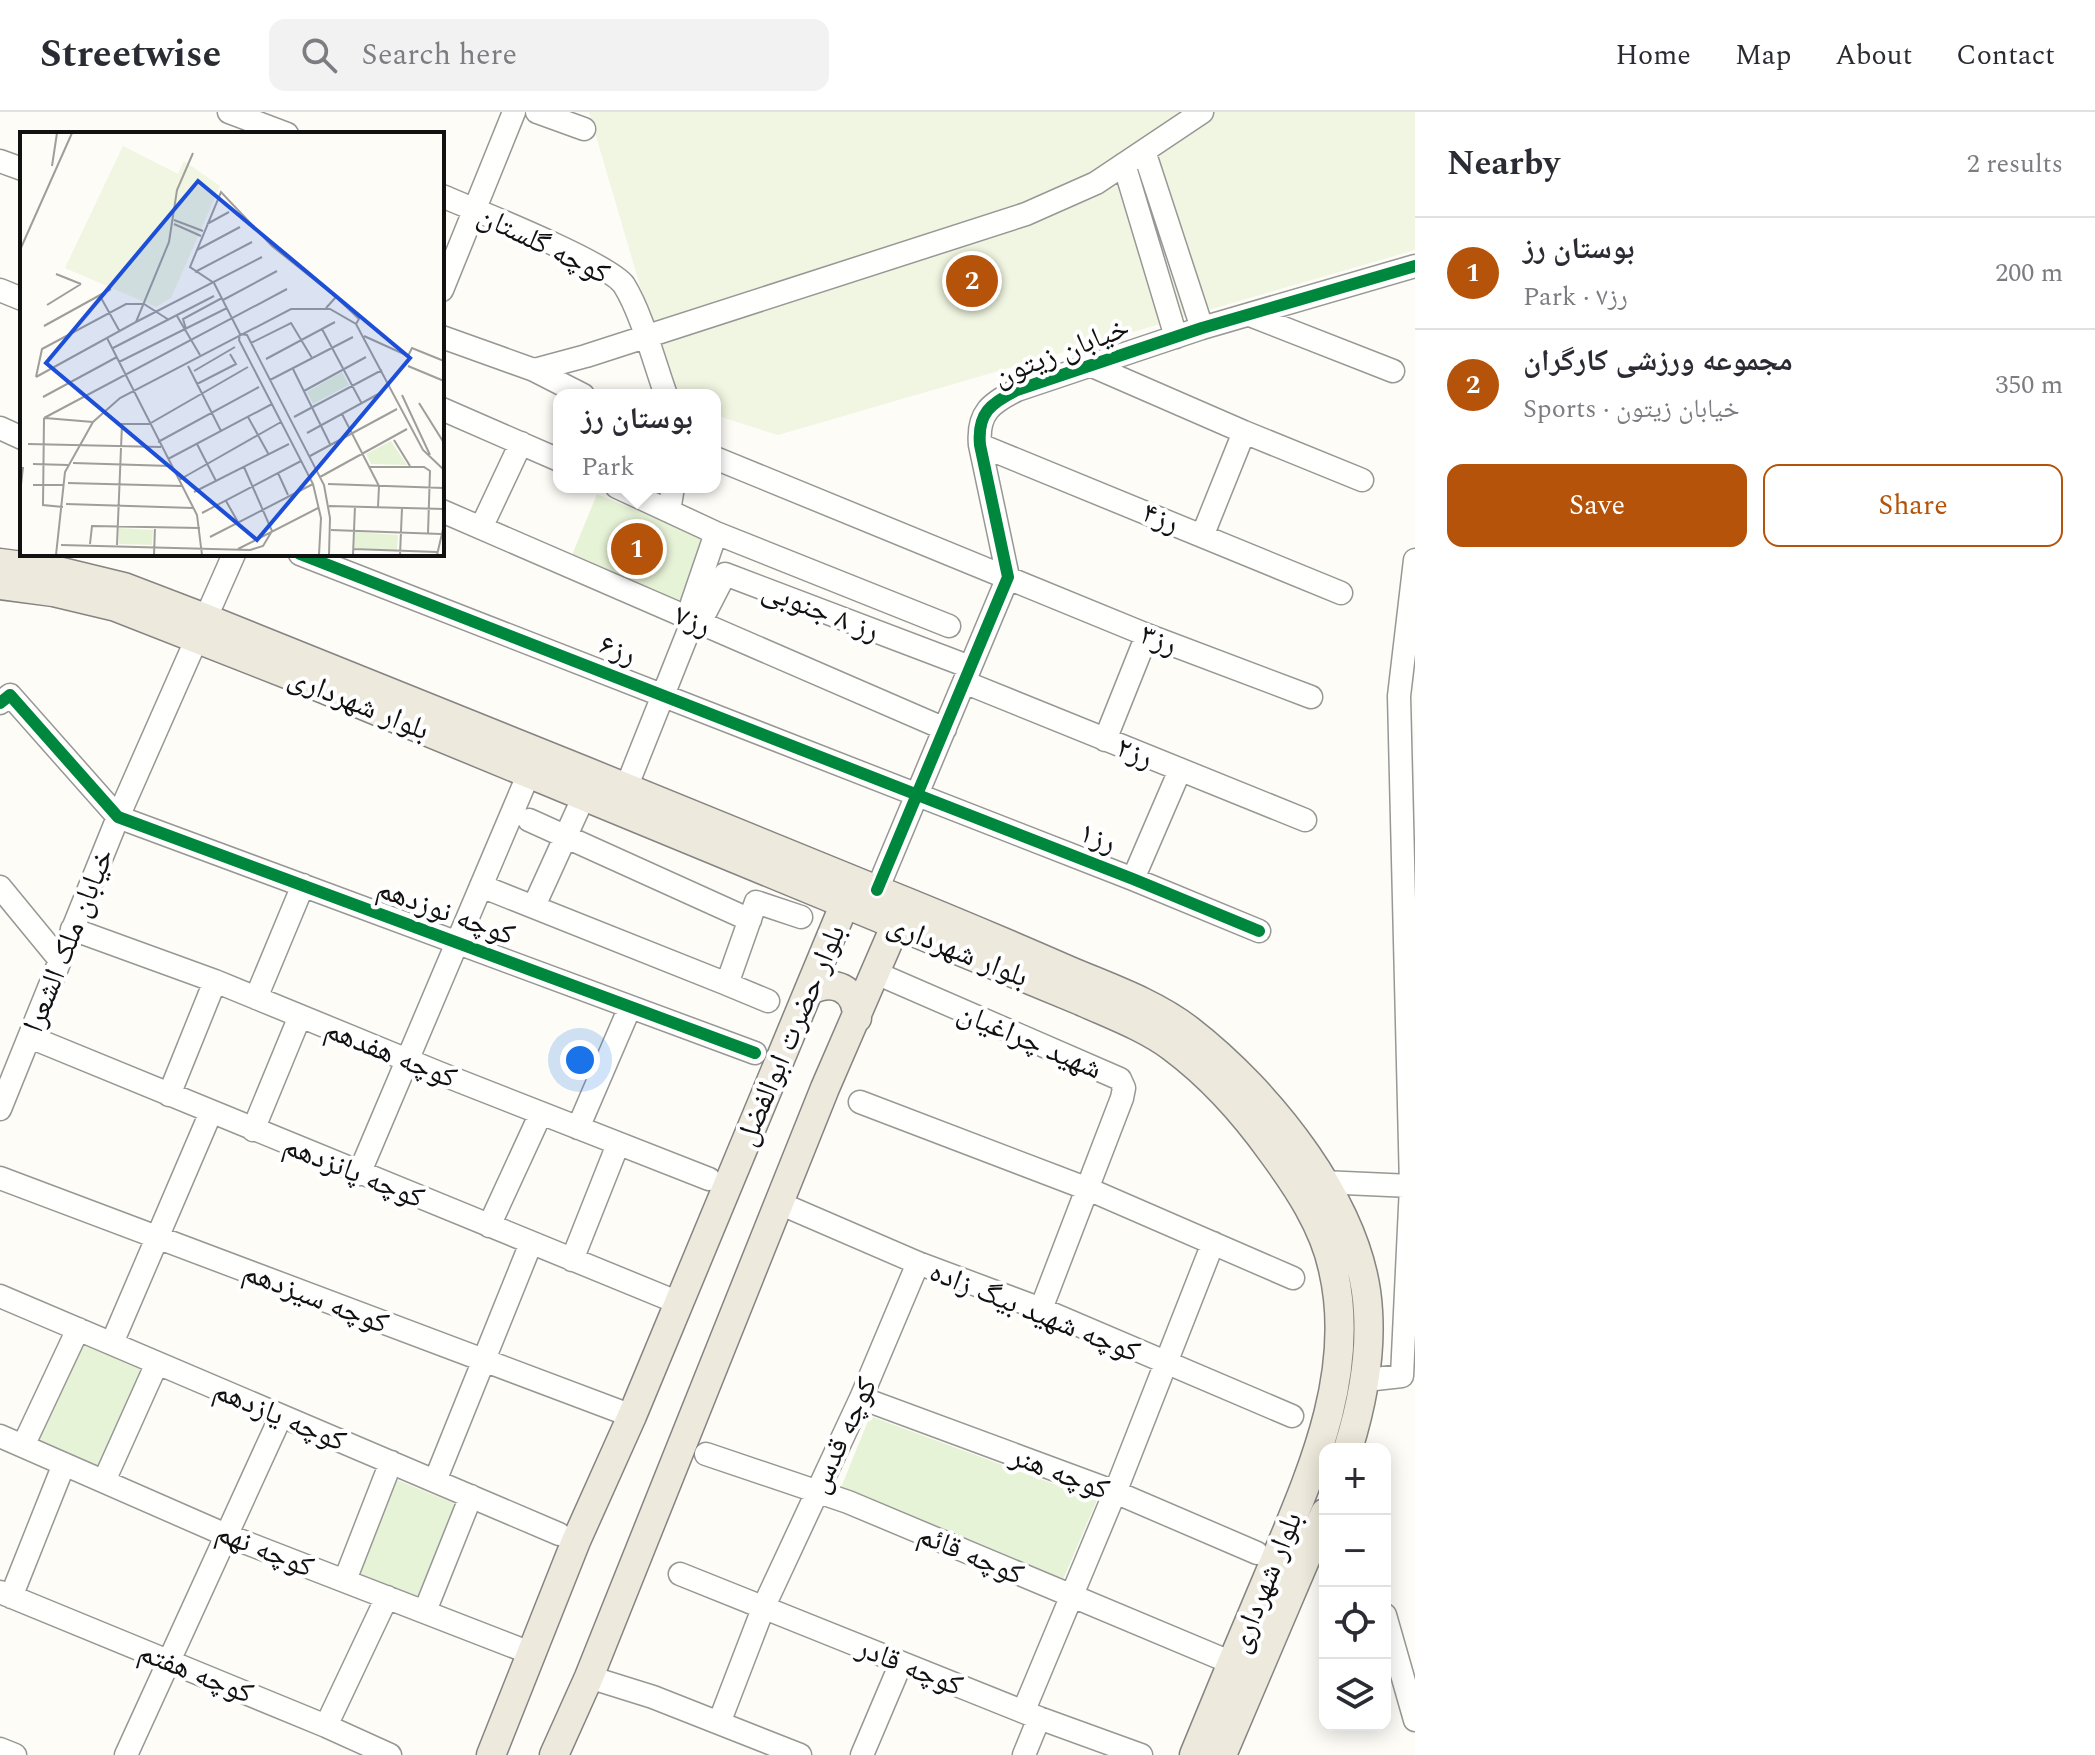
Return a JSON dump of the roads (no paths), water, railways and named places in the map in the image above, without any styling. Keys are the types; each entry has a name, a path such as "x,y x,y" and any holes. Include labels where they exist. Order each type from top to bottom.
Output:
{"main road":[{"name":"بلوار شهرداری","path":"0,563 54,570 124,587 297,678 1135,1025 1172,1047 1215,1084 1254,1127 1291,1177 1315,1220 1333,1267 1339,1316 1338,1374 1324,1433 1244,1668 1222,1755"},
{"name":"بلوار شهرداری","path":"0,585 53,592 201,629 626,788 1143,1002 1186,1027 1230,1066 1272,1112 1310,1161 1358,1254 1368,1309 1366,1380 1350,1443"},
{"name":"بلوار حضرت ابوالفضل","path":"491,1755 576,1541 632,1416 845,903 877,890 896,924 825,1088 589,1677 554,1755"},
{"path":"809,991 826,984 841,987 854,999 857,1018"},
{"name":"بلوار شهرداری","path":"1194,1755 1244,1668 1324,1515"}],"street":[{"path":"444,285 514,112"},
{"path":"537,112 584,129"},
{"path":"534,370 646,338 1026,214 1096,183 1202,112"},
{"path":"241,114 282,132"},
{"path":"1144,151 1202,328"},
{"path":"0,161 20,168"},
{"path":"1124,164 1176,337"},
{"name":"کوچه گلستان","path":"444,197 574,253 623,283 664,389"},
{"name":"خیابان زیتون","path":"1008,577 980,445 979,427 992,403 1017,390 1202,328 1415,266"},
{"path":"0,290 20,298"},
{"path":"1250,315 1393,371"},
{"path":"444,338 534,370 571,389"},
{"path":"1090,365 1362,480"},
{"path":"444,410 553,457"},
{"path":"0,428 20,437"},
{"path":"1203,534 1244,432"},
{"path":"481,528 521,443"},
{"name":"رز۴","path":"980,445 1341,593"},
{"name":"رز۳","path":"721,460 1147,635 1311,697"},
{"path":"630,493 716,533 949,626"},
{"path":"669,511 672,493"},
{"name":"رز۷","path":"444,512 945,729"},
{"path":"626,788 693,620 692,603 716,533"},
{"name":"خیابان ملک الشعرا","path":"0,1109 5,1074 30,1037 118,817 233,556"},
{"name":"رز۶","path":"305,556 917,795"},
{"path":"1366,1380 1402,1376 1411,1186 1399,696 1415,560"},
{"name":"رز ۸ جنوبی","path":"693,620 706,611 725,574 967,675"},
{"path":"877,890 1008,577"},
{"path":"1105,740 1147,635"},
{"name":"رز۲","path":"967,675 1105,740 1305,820"},
{"path":"5,699 118,817"},
{"path":"1133,879 1180,770"},
{"path":"359,1174 529,773"},
{"name":"رز۱","path":"917,795 1259,931"},
{"path":"534,906 584,796"},
{"name":"کوچه نوزدهم","path":"118,817 755,1053"},
{"path":"529,820 750,920"},
{"path":"256,998 303,885"},
{"path":"481,886 768,1001"},
{"path":"0,887 60,960"},
{"path":"727,984 756,902 801,917"},
{"name":"کوچه هفدهم","path":"72,929 215,981 709,1179"},
{"name":"شهید چراغیان","path":"876,973 1120,1079 1124,1088 1122,1098 1088,1189"},
{"path":"169,1095 215,981"},
{"path":"578,1128 630,1007"},
{"path":"253,1130 300,1016"},
{"name":"کوچه پانزدهم","path":"30,1037 679,1303"},
{"path":"860,1102 1088,1189 1293,1278"},
{"path":"112,1343 211,1112"},
{"path":"489,1226 541,1113"},
{"path":"572,1260 618,1144"},
{"name":"کوچه سیزدهم","path":"0,1178 632,1416"},
{"path":"1322,1182 1411,1186"},
{"path":"1041,1309 1088,1189"},
{"name":"کوچه شهید بیگ زاده","path":"779,1203 918,1263 1041,1309 1292,1416"},
{"path":"435,1481 531,1243"},
{"path":"1024,1755 1032,1714 1073,1596 1213,1243"},
{"name":"کوچه قدس","path":"719,1723 764,1606 861,1398 918,1263"},
{"name":"کوچه یازدهم","path":"0,1296 559,1534"},
{"path":"23,1446 78,1329"},
{"path":"104,1481 157,1363"},
{"name":"کوچه هنر","path":"861,1398 1115,1492 1257,1553"},
{"path":"126,1755 281,1416"},
{"name":"کوچه نهم","path":"0,1436 226,1535 533,1654"},
{"name":"کوچه قائم","path":"706,1454 848,1502 1244,1668"},
{"path":"345,1580 391,1462"},
{"path":"5,1594 64,1464"},
{"path":"425,1611 471,1496"},
{"name":"کوچه قادر","path":"680,1574 1141,1755"},
{"name":"کوچه هفتم","path":"5,1594 390,1755"},
{"path":"326,1726 387,1597"},
{"path":"1391,1636 1415,1720"},
{"path":"862,1755 901,1663"},
{"path":"589,1677 653,1697 800,1755"},
{"path":"0,1749 15,1755"}],"place":[{"name":"مجموعه ورزشی کارگران","path":"972,281"},
{"name":"بوستان رز","path":"637,549"}]}
